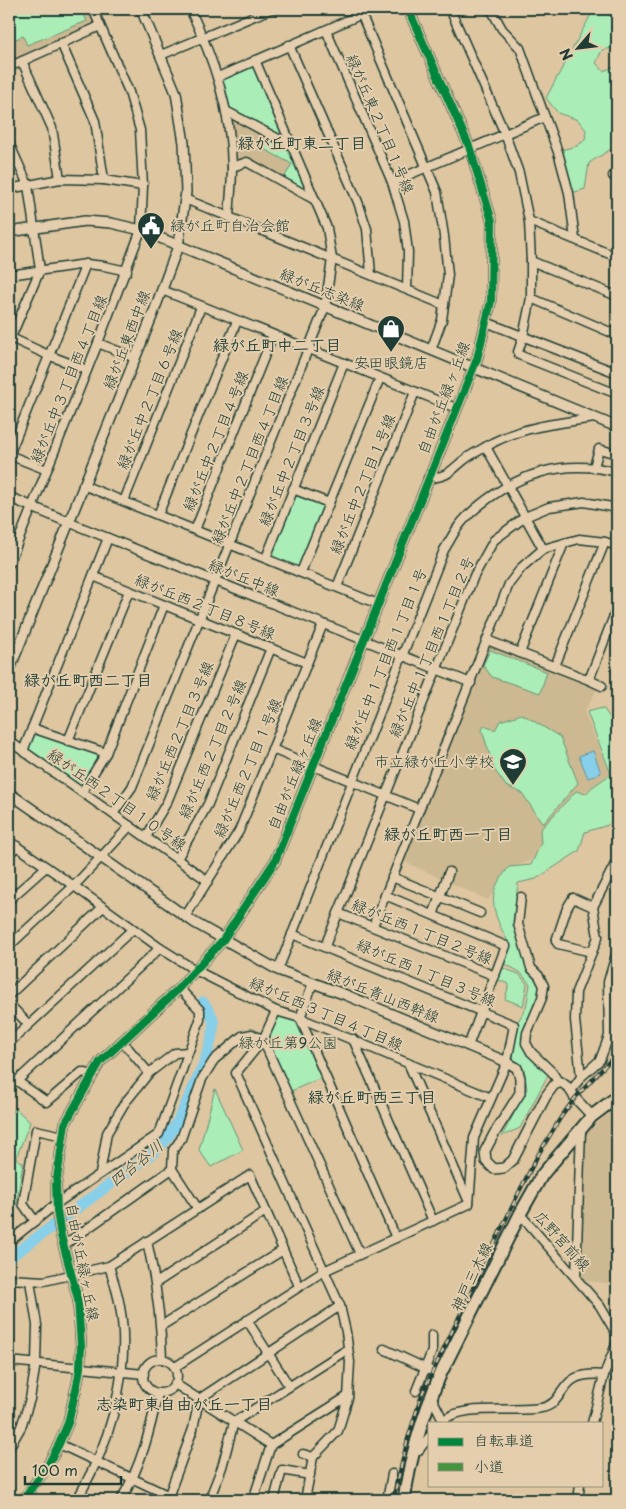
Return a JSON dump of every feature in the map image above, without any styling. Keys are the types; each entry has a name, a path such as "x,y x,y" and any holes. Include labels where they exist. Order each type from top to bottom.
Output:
{"main road":[{"name":"神戸三木線","path":"404,1500 408,1472 431,1396 520,1214 542,1175 592,1116 617,1097"}],"street":[{"name":"緑が丘中３丁目西４丁目線","path":"9,564 88,370 141,230 143,186 140,130 129,92 93,9"},
{"name":"緑が丘東西中線","path":"9,671 136,358 178,246 186,192 184,143 176,93 141,9"},
{"path":"190,9 204,38 218,77 226,111 232,167 229,217"},
{"path":"161,55 270,9"},
{"name":"自由が丘緑ヶ丘線","path":"22,1500 47,1467 59,1444 68,1423 80,1368 78,1299 56,1208 56,1185 64,1124 100,1062 179,988 224,940 275,861 474,367 486,322 491,301 492,221 470,149 408,9"},
{"path":"450,9 506,134 519,173 529,221 531,298 518,352 519,355 617,394"},
{"path":"491,9 502,29 520,48 558,152 569,193 575,240"},
{"path":"218,77 326,30 361,11 437,192 448,275 442,320 431,350"},
{"path":"9,67 100,26"},
{"name":"緑が丘東２丁目１号線","path":"326,30 392,182 404,221 408,252 407,289"},
{"path":"61,43 95,121 104,180"},
{"path":"289,45 358,202 367,230 371,274"},
{"name":"緑が丘中２丁目西４丁目線","path":"113,814 132,787 216,582 325,306 332,259 327,228 255,60"},
{"path":"22,61 52,128 60,179"},
{"path":"226,111 292,146"},
{"path":"392,182 545,117"},
{"path":"9,143 28,185 40,270 9,339 88,370"},
{"path":"232,167 247,162 315,200"},
{"path":"9,189 60,179 104,180 143,186"},
{"path":"185,199 444,304"},
{"name":"緑が丘志染線","path":"9,232 84,221 111,223 141,230 617,427"},
{"path":"529,221 617,256"},
{"path":"531,261 617,296"},
{"path":"47,470 9,455 86,264"},
{"path":"9,275 86,264 127,271"},
{"path":"162,290 456,408"},
{"path":"531,298 617,335"},
{"name":"緑が丘中２丁目６号線","path":"124,501 201,307"},
{"path":"158,515 237,321"},
{"path":"486,322 617,373"},
{"name":"緑が丘中２丁目４号線","path":"195,530 273,336"},
{"path":"98,343 136,358"},
{"name":"緑が丘中２丁目３号線","path":"266,558 344,363"},
{"path":"301,572 380,378"},
{"name":"緑が丘中２丁目１号線","path":"337,587 415,392"},
{"path":"428,478 441,477 486,447 532,427 595,418"},
{"path":"486,447 542,549"},
{"path":"594,467 599,449 617,454"},
{"name":"緑が丘中１丁目西１丁目１号","path":"278,970 444,550 459,526 478,506 507,485 536,473 568,467 594,467 617,472"},
{"path":"83,485 378,604"},
{"path":"294,489 329,503"},
{"name":"緑が丘中線","path":"10,500 32,507 471,683"},
{"name":"緑が丘中１丁目西１丁目２号","path":"325,946 474,576 494,540 525,516 549,507 584,502 617,508"},
{"path":"23,751 108,538"},
{"path":"373,926 509,584 522,567 542,549 579,539 605,542 617,546"},
{"path":"555,666 605,542"},
{"path":"520,653 564,543"},
{"name":"緑が丘西２丁目８号線","path":"93,576 307,663"},
{"path":"68,740 129,591"},
{"path":"82,792 106,753 164,605"},
{"path":"589,680 617,608"},
{"name":"緑が丘西２丁目１号線","path":"185,916 239,831 323,624"},
{"name":"緑が丘西２丁目３号線","path":"146,837 167,802 236,634"},
{"path":"487,640 602,686"},
{"name":"緑が丘西２丁目２号線","path":"177,860 208,804 271,648"},
{"path":"32,728 106,753"},
{"name":"緑が丘西２丁目１０号線","path":"9,741 208,881"},
{"path":"272,749 419,809"},
{"name":"緑が丘青山西幹線","path":"9,793 185,916 278,970 507,1062"},
{"path":"9,946 74,886 130,826"},
{"name":"緑が丘西３丁目４丁目線","path":"9,841 160,948 195,970 276,1011 300,1018 491,1098"},
{"path":"9,854 17,846"},
{"path":"581,1077 576,1020 576,992 598,937 593,907 617,860"},
{"path":"9,900 46,866"},
{"path":"433,915 449,872"},
{"path":"392,877 480,913"},
{"path":"385,895 506,946 468,1046"},
{"path":"521,897 518,924 531,968 539,976 544,986 542,998 527,1033 526,1043 531,1052 552,1072 559,1083"},
{"path":"592,952 558,944 556,941 567,908 573,898 593,907"},
{"path":"9,995 103,907"},
{"name":"緑が丘西１丁目２号線","path":"338,913 495,976"},
{"path":"9,1043 133,929"},
{"name":"緑が丘西１丁目３号線","path":"292,934 514,1025 507,1062"},
{"path":"17,1081 160,948"},
{"path":"571,1090 581,1077 600,1060 609,1036 608,982 617,951"},
{"path":"313,983 300,1018 396,1238"},
{"path":"10,1241 100,1174 159,1134 200,1020 200,1010 179,988"},
{"path":"11,1006 28,1024"},
{"path":"276,1011 263,1040 236,1073 340,1306 350,1362 348,1396 338,1431 313,1457 305,1500"},
{"path":"198,1209 172,1169 173,1150 181,1139 202,1079 214,1060 242,1036 252,1034 263,1040 360,1254"},
{"path":"353,1040 433,1221"},
{"path":"122,1041 150,1073"},
{"path":"100,1174 107,1132 124,1104 150,1073 175,1053 188,1052"},
{"path":"469,1204 474,1138 507,1062 517,1068 520,1078 520,1093 485,1151 486,1162 494,1169 504,1168 513,1160 546,1096 554,1085 561,1082 571,1090 575,1098 592,1116"},
{"path":"408,1063 469,1204"},
{"path":"9,1080 17,1081 47,1102 82,1072 92,1075"},
{"path":"576,1277 581,1129"},
{"path":"35,1221 23,1204 36,1130 63,1136"},
{"path":"63,1241 172,1169"},
{"path":"9,1279 44,1281 109,1266 250,1175 299,1286"},
{"path":"175,1367 324,1271 469,1204"},
{"path":"156,1283 266,1211"},
{"name":"広野宮前線","path":"520,1214 600,1306 617,1335"},
{"path":"147,1242 156,1283 161,1326 162,1359"},
{"path":"161,1326 283,1250"},
{"path":"76,1500 96,1462 112,1420 121,1372 121,1307 109,1266"},
{"path":"9,1448 21,1428 30,1399 36,1363 37,1325 30,1280"},
{"path":"168,1498 193,1429 198,1399 340,1306"},
{"path":"247,1320 289,1386"},
{"path":"416,1391 432,1351 432,1335"},
{"path":"592,1422 604,1376 617,1342"},
{"path":"210,1500 222,1467 234,1422 348,1349"},
{"path":"384,1349 440,1375"},
{"path":"162,1359 175,1367 177,1378 175,1384 168,1391 158,1393 145,1383 144,1374 146,1366 150,1362 162,1359"},
{"path":"9,1361 144,1374"},
{"path":"431,1396 442,1421 452,1414 480,1410 542,1408 555,1403 574,1379 580,1376 604,1376"},
{"path":"175,1384 271,1446"},
{"path":"120,1500 133,1479 149,1432 158,1393"},
{"path":"253,1500 271,1446 348,1396"},
{"path":"414,1453 428,1438"},
{"path":"59,1444 168,1498 178,1500"},
{"path":"303,1454 313,1457"},
{"path":"274,1500 282,1470 310,1475"},
{"path":"387,1500 392,1474"},
{"path":"578,1500 580,1486"}],"shaded area":[{"path":"9,9 88,9 94,24 9,61"},
{"path":"233,117 290,148 307,186 304,190 244,158 233,160 229,120"},
{"name":"市立緑が丘小学校","path":"490,646 597,689 584,712 610,773 577,798 538,857 509,869 488,900 403,861"},
{"path":"617,1106 617,1284 580,1280 578,1277 584,1135"}],"green space":[{"path":"9,9 81,9 87,21 27,45 23,36 9,42"},
{"path":"594,9 617,9 617,47 602,50 596,63 603,71 617,66 617,145 589,163 585,189 571,193 561,150 577,146 585,140 586,130 578,120 558,113 546,98"},
{"path":"255,60 292,146 226,111 218,77"},
{"path":"268,138 290,149 305,185 303,188 284,178 292,164 262,148"},
{"path":"291,494 327,507 301,572 266,558"},
{"path":"490,650 547,672 540,693 492,677 483,665"},
{"path":"603,708 617,728 617,815 608,825 585,832 579,851 536,879 518,883 513,922 527,969 537,980 540,988 537,1002 521,1038 526,1053 549,1073 520,1128 502,1136 527,1089 524,1069 511,1060 517,1023 526,1008 530,984 520,972 503,963 510,945 494,907 495,890 509,867 531,865 541,843 540,830 576,791 586,794 591,788 611,774 587,712"},
{"path":"522,714 560,737 578,783 543,824 522,793 506,786 494,769 482,730 484,726 495,730 500,721"},
{"path":"35,731 99,753 101,756 81,788 28,751 33,732"},
{"path":"502,968 519,974 527,984 523,1006 505,999 509,984 498,980"},
{"name":"緑が丘第9公園","path":"276,1011 300,1018 325,1076 287,1093 263,1040"},
{"path":"215,1089 243,1150 211,1167 199,1150"},
{"path":"15,1108 30,1122 16,1158 23,1163 16,1206 9,1214 9,1116"}],"water":[{"path":"593,751 601,773 588,778 579,756"}],"waterway":[{"name":"四合谷川","path":"9,1258 154,1152 167,1138 189,1098 210,1044 213,1019 203,1002"}],"railway":[{"path":"393,1500 408,1438 422,1394 520,1190 561,1117 575,1098 617,1053"}],"cycle path":[{"path":"23,1500 47,1467 59,1444 68,1423 80,1368 81,1346 78,1299 61,1236 57,1211 56,1185 65,1124 100,1062 176,991 223,940 275,861 477,359 491,301 492,221 469,146 408,9"}],"place":[{"name":"緑が丘町自治会館","path":"151,250"},
{"name":"安田眼鏡店","path":"391,353"},
{"name":"市立緑が丘小学校","path":"513,786"}],"district":[{"name":"緑が丘町東二丁目","path":"302,143"},
{"name":"緑が丘町中二丁目","path":"277,345"},
{"name":"緑が丘町西二丁目","path":"88,680"},
{"name":"緑が丘町西一丁目","path":"448,834"},
{"name":"緑が丘町西三丁目","path":"372,1097"},
{"name":"志染町東自由が丘一丁目","path":"184,1404"}]}
